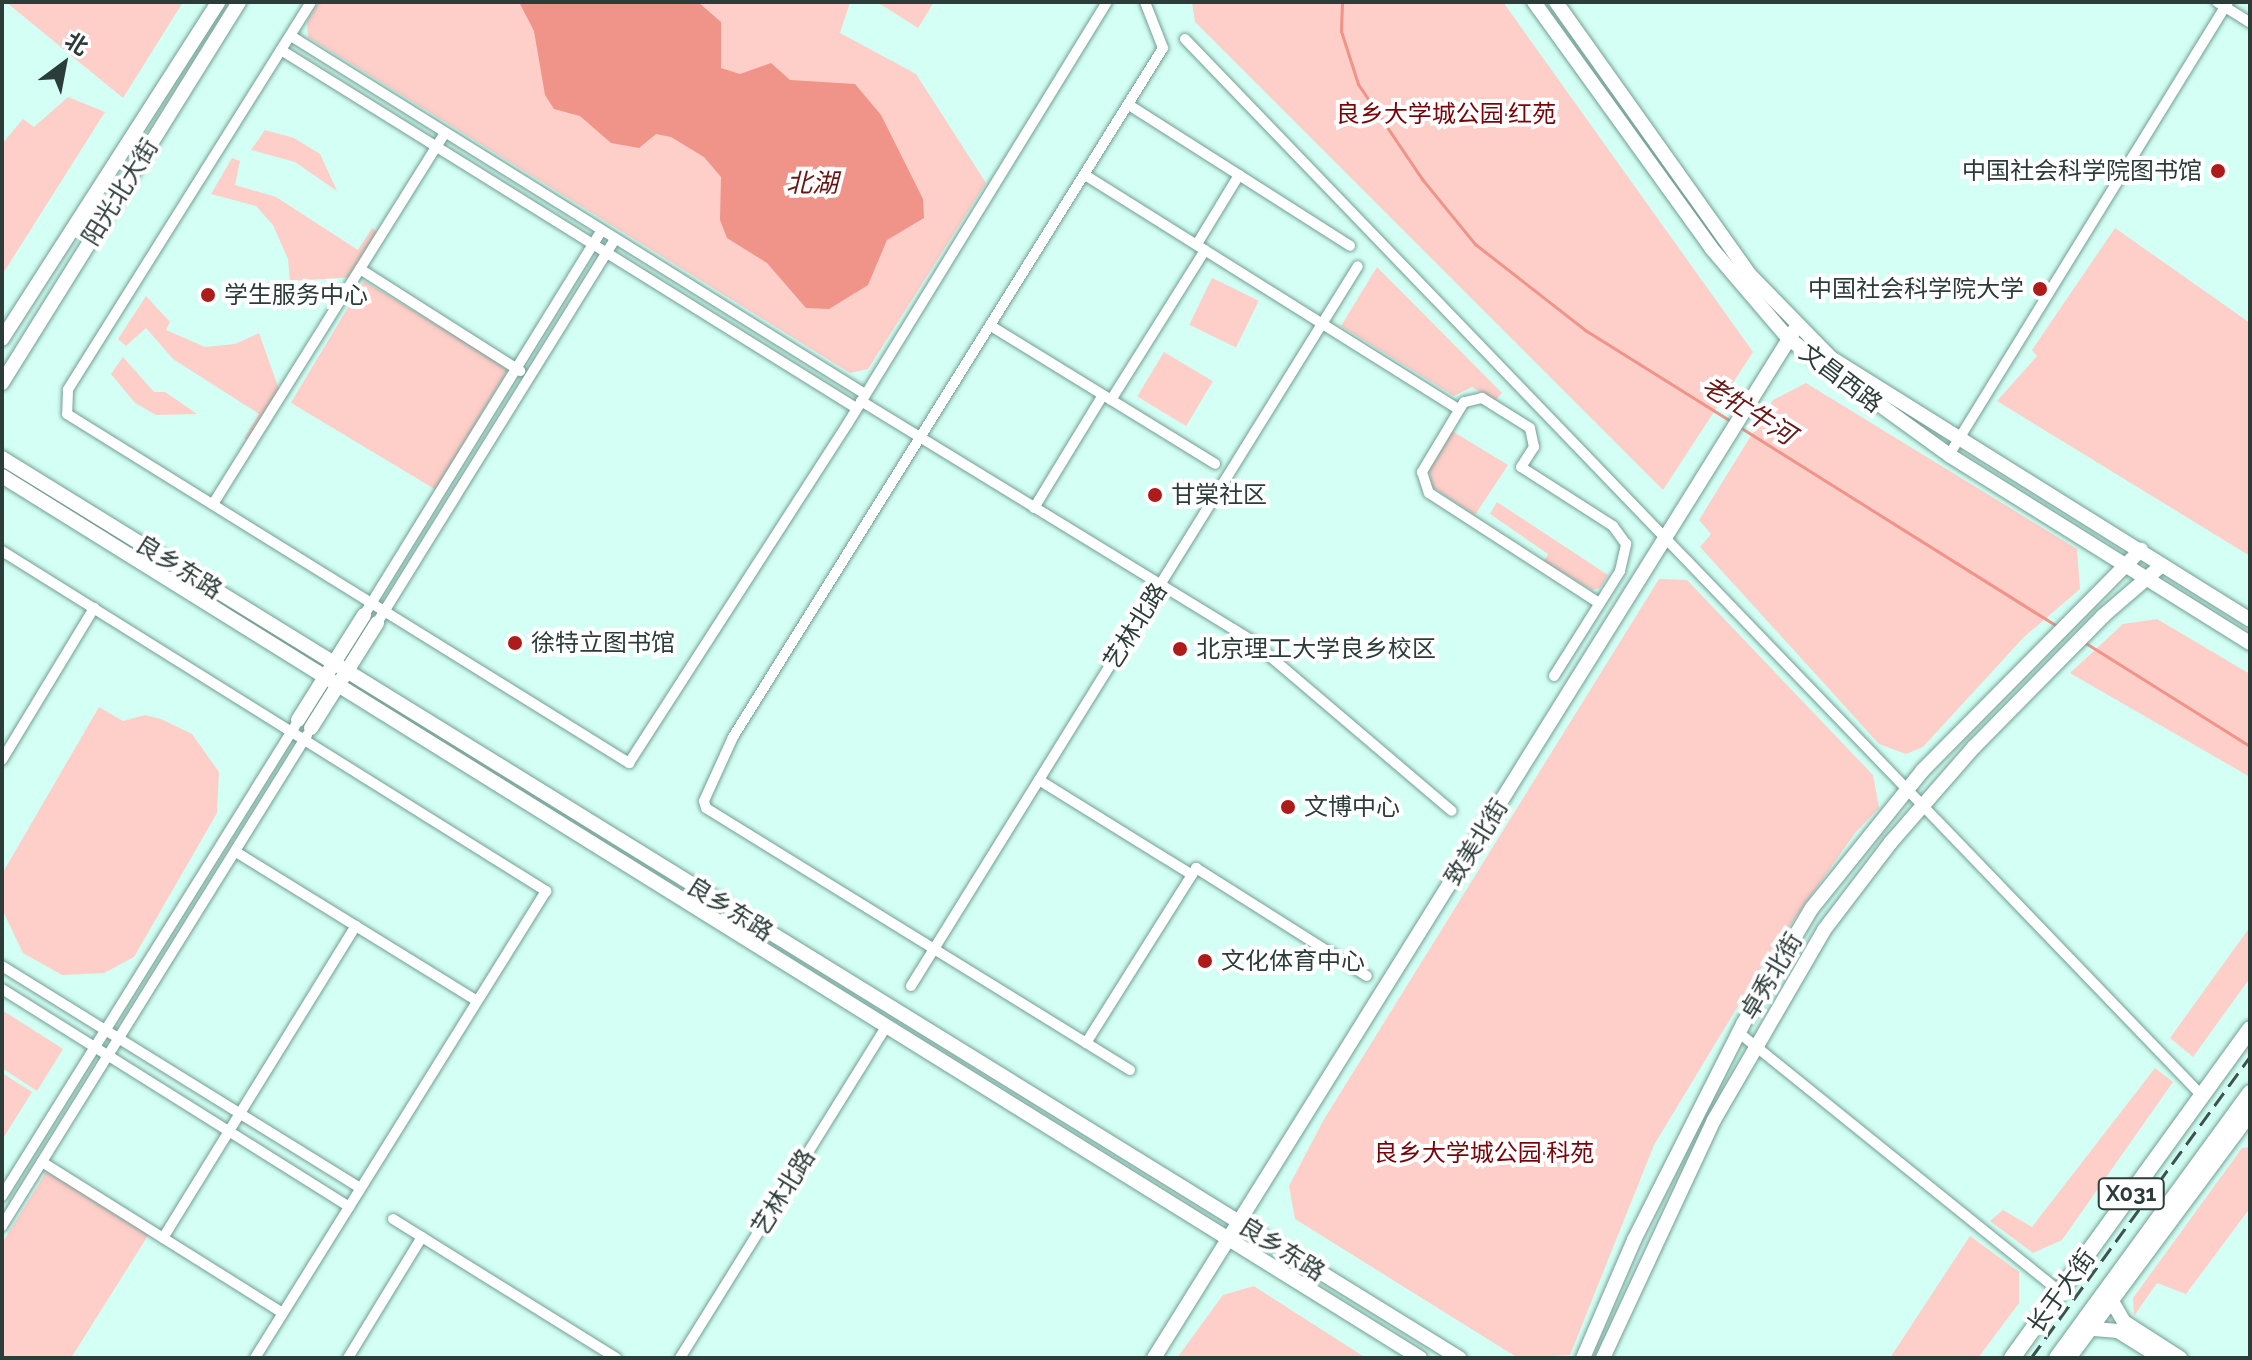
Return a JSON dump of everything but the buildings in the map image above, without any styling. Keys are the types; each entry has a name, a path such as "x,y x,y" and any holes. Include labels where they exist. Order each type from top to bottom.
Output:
{"main road":[{"name":"阳光北大街","path":"2,339 218,2"},
{"name":"阳光北大街","path":"2,383 239,2"},
{"name":"文昌西路","path":"1534,2 1712,249 1793,333 1949,455 2250,643"},
{"name":"文昌西路","path":"1556,2 1702,212 1793,333 1872,387 2250,620"},
{"name":"致美北街","path":"1154,1358 1793,333"},
{"name":"良乡东路","path":"2,458 340,667 887,1025 1420,1358"},
{"name":"良乡东路","path":"2,476 332,681 623,851 1459,1358"},
{"name":"卓秀北街","path":"1583,1358 1634,1240 1738,1032 1812,908 1906,790 2041,647 2141,550"},
{"name":"卓秀北街","path":"1603,1358 1754,1045 1824,930 1922,807 2060,659 2103,616 2162,565"},
{"path":"302,729 340,667 364,615"},
{"path":"340,667 377,623"},
{"name":"长于大街","path":"2012,1358 2250,1029"},
{"name":"长于大街","path":"2057,1358 2250,1093"},
{"path":"2069,1358 2244,1132 2250,1114"},
{"path":"2113,1303 2124,1322 2180,1358"},
{"path":"2094,1329 2118,1331 2161,1358"}],"street":[{"path":"311,2 64,403 67,414 386,609 629,763 861,401 1107,2"},
{"path":"1130,1070 706,808 704,801 733,737 1163,48 1145,2"},
{"path":"1949,455 2223,4 2250,23"},
{"path":"291,36 615,239 861,401 1252,641 1452,811"},
{"path":"1185,39 2202,1096"},
{"path":"281,50 592,244 861,401"},
{"path":"1129,105 1350,246"},
{"path":"213,504 445,133"},
{"path":"1085,175 1458,409"},
{"path":"1034,508 1201,247 1239,175"},
{"path":"364,615 601,231"},
{"path":"377,623 615,239"},
{"name":"艺林北路","path":"911,986 1358,266"},
{"path":"360,269 530,377"},
{"path":"991,326 1215,464"},
{"path":"1554,676 1599,603 1627,553 1621,532 1521,467 1534,447 1530,428 1482,398 1473,398 1458,409 1422,472 1429,493 1599,603"},
{"path":"2,551 302,729 546,891 255,1358"},
{"path":"2,760 94,608"},
{"path":"2,1226 236,852 302,729"},
{"path":"2,1196 105,1031 302,729"},
{"path":"1039,780 1192,875"},
{"path":"236,852 477,1001"},
{"path":"1086,1043 1196,868 1367,976"},
{"path":"163,1238 356,926"},
{"path":"2,966 360,1188"},
{"path":"2,989 349,1207"},
{"name":"艺林北路","path":"680,1358 887,1025"},
{"path":"1738,1032 2060,1292"},
{"path":"42,1162 283,1313"},
{"path":"393,1219 616,1358"},
{"path":"348,1358 422,1237"}],"green space":[{"path":"6,2 183,2 123,98"},
{"path":"319,2 850,2 840,33 916,74 986,183 868,369 850,373 308,37 307,21"},
{"path":"877,2 934,2 918,28"},
{"name":"良乡大学城公园·红苑","path":"1192,2 1503,2 1753,352 1663,490 1195,22"},
{"path":"68,97 105,112 2,275 2,144 23,119 34,127"},
{"path":"265,130 294,138 320,154 337,191 295,162 251,150"},
{"path":"232,158 240,161 235,185 276,197 358,250 372,228 382,234 355,277 290,281 288,259 273,225 256,206 211,194"},
{"path":"2115,228 2250,323 2250,556 1997,401 2037,356 2032,350"},
{"path":"1377,267 1502,393 1495,401 1472,387 1454,396 1341,326"},
{"path":"1212,278 1259,301 1236,348 1189,325"},
{"path":"364,281 509,368 436,490 291,403"},
{"path":"146,296 170,322 166,330 205,347 235,344 259,333 281,395 251,443 244,438 259,414 173,359 146,328 126,346 118,339"},
{"path":"1164,352 1213,381 1186,426 1137,397"},
{"path":"123,357 154,392 165,392 197,414 156,415 135,403 111,374"},
{"path":"1806,383 2077,549 2080,589 2023,638 1923,747 1906,754 1879,744 1700,547 1711,534 1699,520 1773,400"},
{"path":"1452,431 1508,465 1475,515 1431,486 1430,466"},
{"path":"1497,502 1608,575 1600,588 1592,590 1544,561 1548,554 1490,514"},
{"name":"良乡大学城公园·科苑","path":"1659,579 1687,580 1873,775 1879,808 1855,833 1767,958 1654,1145 1570,1355 1518,1358 1295,1219 1289,1186 1323,1121"},
{"path":"2157,619 2250,674 2250,777 2070,673 2123,624"},
{"path":"99,707 123,721 145,715 192,734 219,772 217,813 134,957 104,973 62,975 23,953 2,909 2,874"},
{"path":"2250,927 2250,978 2193,1057 2170,1038"},
{"path":"2,1010 63,1049 37,1091 2,1068"},
{"path":"2155,1068 2173,1082 2062,1240 2033,1253 1990,1221 2003,1210 2032,1227"},
{"path":"2,1073 32,1092 2,1140"},
{"path":"2250,1147 2250,1208 2186,1294 2157,1283 2134,1316 2133,1298 2242,1148"},
{"path":"47,1171 149,1234 71,1358 3,1358 2,1243"},
{"path":"1970,1236 2019,1272 2019,1303 1978,1358 1890,1358"},
{"path":"1254,1286 1366,1358 1177,1358 1223,1295"}],"water":[{"name":"北湖","path":"519,2 698,2 721,22 721,68 740,74 771,63 790,80 855,84 881,115 923,199 924,218 887,240 868,285 829,309 806,308 767,263 727,238 720,220 721,177 704,157 671,137 656,134 639,148 611,143 580,116 554,109 545,95 534,31"}],"waterway":[{"name":"老牤牛河","path":"1342,2 1341,31 1358,84 1422,179 1475,244 1585,330 1732,422"},
{"name":"老牤牛河","path":"1738,426 2057,626"},
{"name":"老牤牛河","path":"2084,642 2250,746"}],"railway":[{"path":"2031,1358 2250,1057"}],"place":[{"name":"中国社会科学院图书馆","path":"2218,171"},
{"name":"中国社会科学院大学","path":"2040,289"},
{"name":"学生服务中心","path":"208,295"},
{"name":"甘棠社区","path":"1155,495"},
{"name":"徐特立图书馆","path":"515,643"},
{"name":"北京理工大学良乡校区","path":"1180,649"},
{"name":"文博中心","path":"1288,807"},
{"name":"文化体育中心","path":"1205,961"}]}
